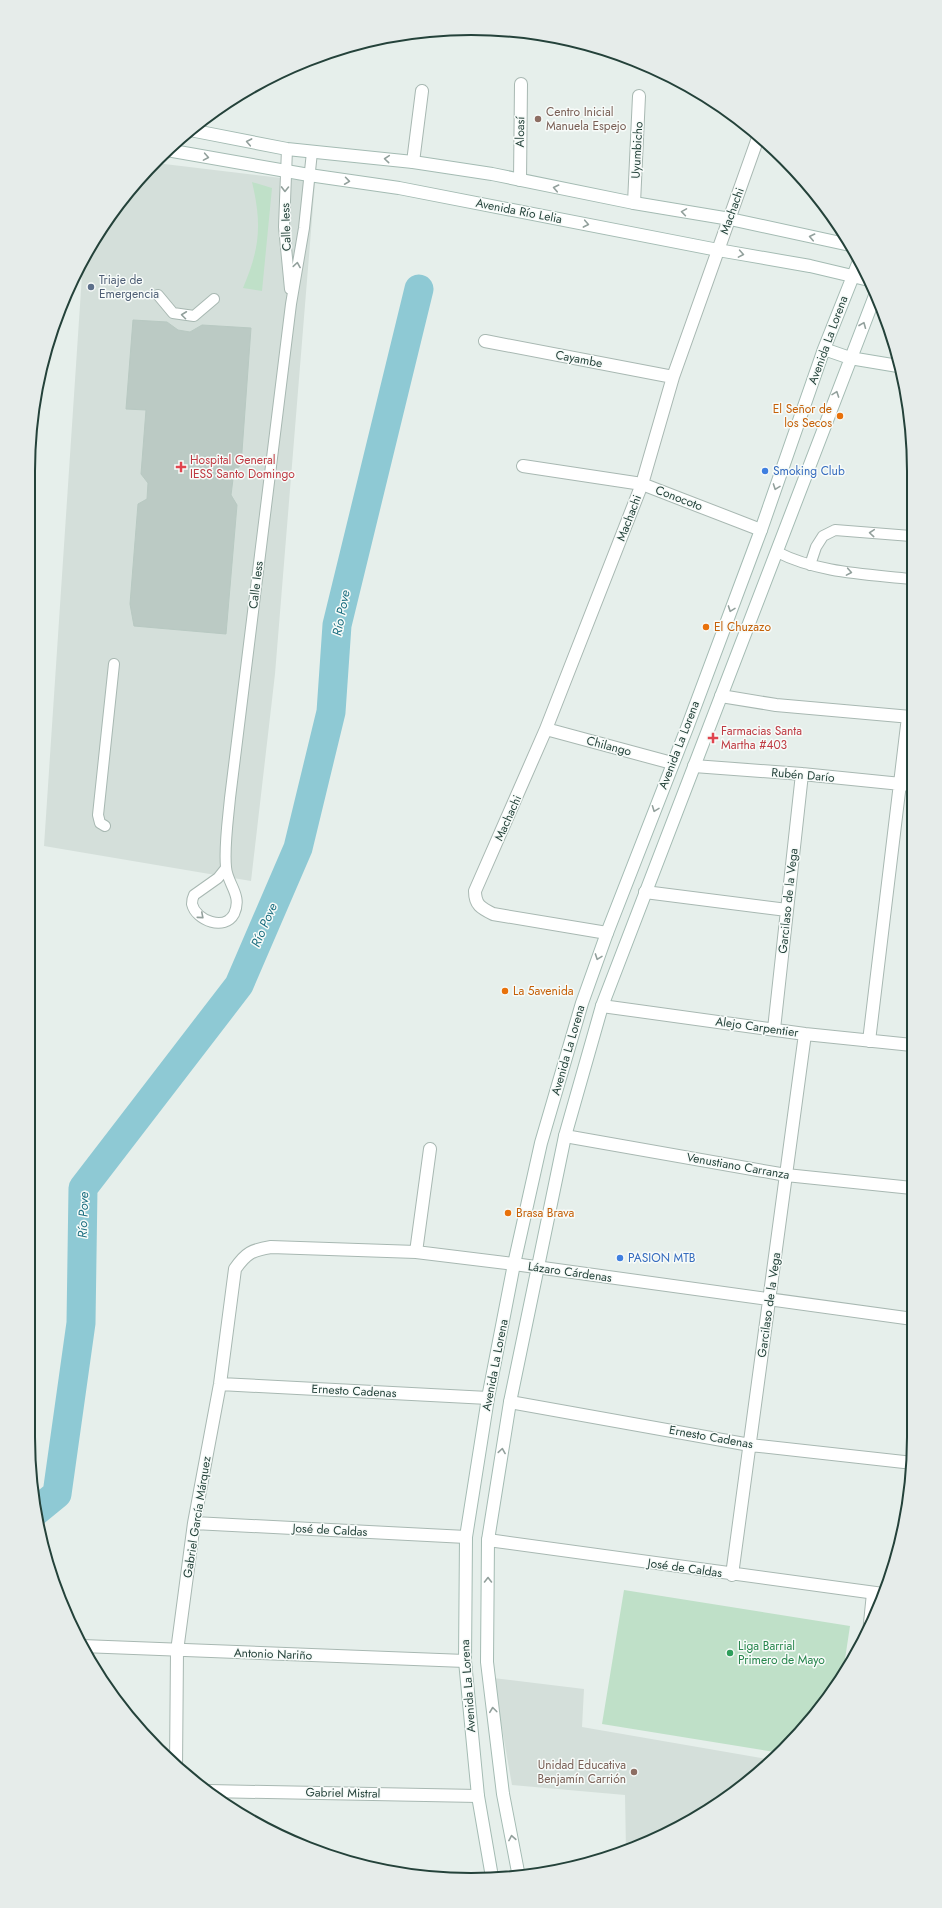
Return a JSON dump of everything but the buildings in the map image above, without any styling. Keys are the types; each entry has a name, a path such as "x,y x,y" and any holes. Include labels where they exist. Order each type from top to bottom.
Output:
{"street":[{"name":"Aloasí","path":"520,180 521,84"},
{"path":"413,162 422,91"},
{"name":"Uyumbicho","path":"634,203 639,96"},
{"path":"198,132 287,149 413,162 520,180 634,203 730,219 842,242"},
{"name":"Machachi","path":"607,933 493,914 480,908 475,900 475,891 546,729 642,484 673,377 757,142"},
{"name":"Avenida Río Lelia","path":"175,151 309,175 407,189 718,250 852,274 862,277"},
{"name":"Avenida La Lorena","path":"491,1872 478,1796 465,1661 466,1537 488,1398 514,1264 541,1143 582,1002 760,530 824,349 856,267"},
{"name":"Avenida La Lorena","path":"517,1870 503,1794 487,1662 488,1540 510,1402 536,1268 565,1136 602,1006 873,301"},
{"name":"Cayambe","path":"485,341 673,377"},
{"path":"824,349 850,358 894,365"},
{"name":"Conocoto","path":"523,466 642,484 760,530"},
{"path":"721,696 776,705 907,717"},
{"name":"Chilango","path":"546,729 672,763"},
{"path":"869,1041 906,784 907,762"},
{"name":"Rubén Darío","path":"694,766 906,784"},
{"name":"Garcilaso de la Vega","path":"774,1029 802,774"},
{"path":"645,892 787,910"},
{"name":"Alejo Carpentier","path":"602,1006 805,1034 907,1045"},
{"name":"Garcilaso de la Vega","path":"732,1575 805,1034"},
{"name":"Venustiano Carranza","path":"565,1136 786,1175 907,1187"},
{"path":"416,1252 430,1149"},
{"name":"Lázaro Cárdenas","path":"235,1269 244,1256 257,1250 271,1247 416,1252 514,1264 907,1318"},
{"name":"Gabriel García Márquez","path":"176,1757 177,1651 194,1523 220,1384 235,1269"},
{"name":"Ernesto Cadenas","path":"220,1384 488,1398"},
{"name":"Ernesto Cadenas","path":"510,1402 750,1445 906,1462"},
{"name":"José de Caldas","path":"194,1523 466,1537"},
{"name":"José de Caldas","path":"488,1540 732,1575 878,1594"},
{"name":"Antonio Nariño","path":"88,1646 177,1651 465,1661"},
{"name":"Gabriel Mistral","path":"217,1791 478,1796"}],"lane":[{"name":"Calle Iess","path":"287,149 284,227 291,304"},
{"name":"Calle Iess","path":"226,868 218,878 194,895 192,904 198,914 208,921 221,923 229,920 236,907 237,895 226,868 230,798 291,304 304,228 312,152"},
{"path":"158,295 172,313 194,316 214,299"},
{"path":"810,565 816,547 823,536 835,530 907,536"},
{"path":"777,552 794,560 810,565 854,573 907,579"},
{"path":"106,826 100,823 98,815 114,664"}],"shaded area":[{"name":"Hospital General IESS Santo Domingo","path":"162,164 315,182 275,674 251,881 44,846 82,274 108,229 143,184"},
{"name":"Unidad Educativa Benjamín Carrión","path":"493,1678 584,1689 582,1727 765,1759 736,1783 689,1815 626,1844 625,1795 512,1785"}],"green space":[{"path":"252,182 272,188 262,291 243,288 249,274 258,236 257,211"},
{"name":"Liga Barrial Primero de Mayo","path":"624,1590 850,1626 845,1662 817,1702 799,1724 772,1752 602,1724"}],"waterway":[{"name":"Río Pove","path":"41,1507 57,1494 81,1323 83,1188 239,985 298,848 331,712 337,625 419,289"}],"place":[{"name":"Centro Inicial Manuela Espejo","path":"538,119"},
{"name":"Triaje de Emergencia","path":"91,287"},
{"name":"El Señor de los Secos","path":"840,416"},
{"name":"Hospital General IESS Santo Domingo","path":"181,467"},
{"name":"Smoking Club","path":"765,471"},
{"name":"El Chuzazo","path":"706,627"},
{"name":"Farmacias Santa Martha #403","path":"713,738"},
{"name":"La 5avenida","path":"505,991"},
{"name":"Brasa Brava","path":"508,1213"},
{"name":"PASION MTB","path":"620,1258"},
{"name":"Liga Barrial Primero de Mayo","path":"730,1653"},
{"name":"Unidad Educativa Benjamín Carrión","path":"634,1772"}]}
